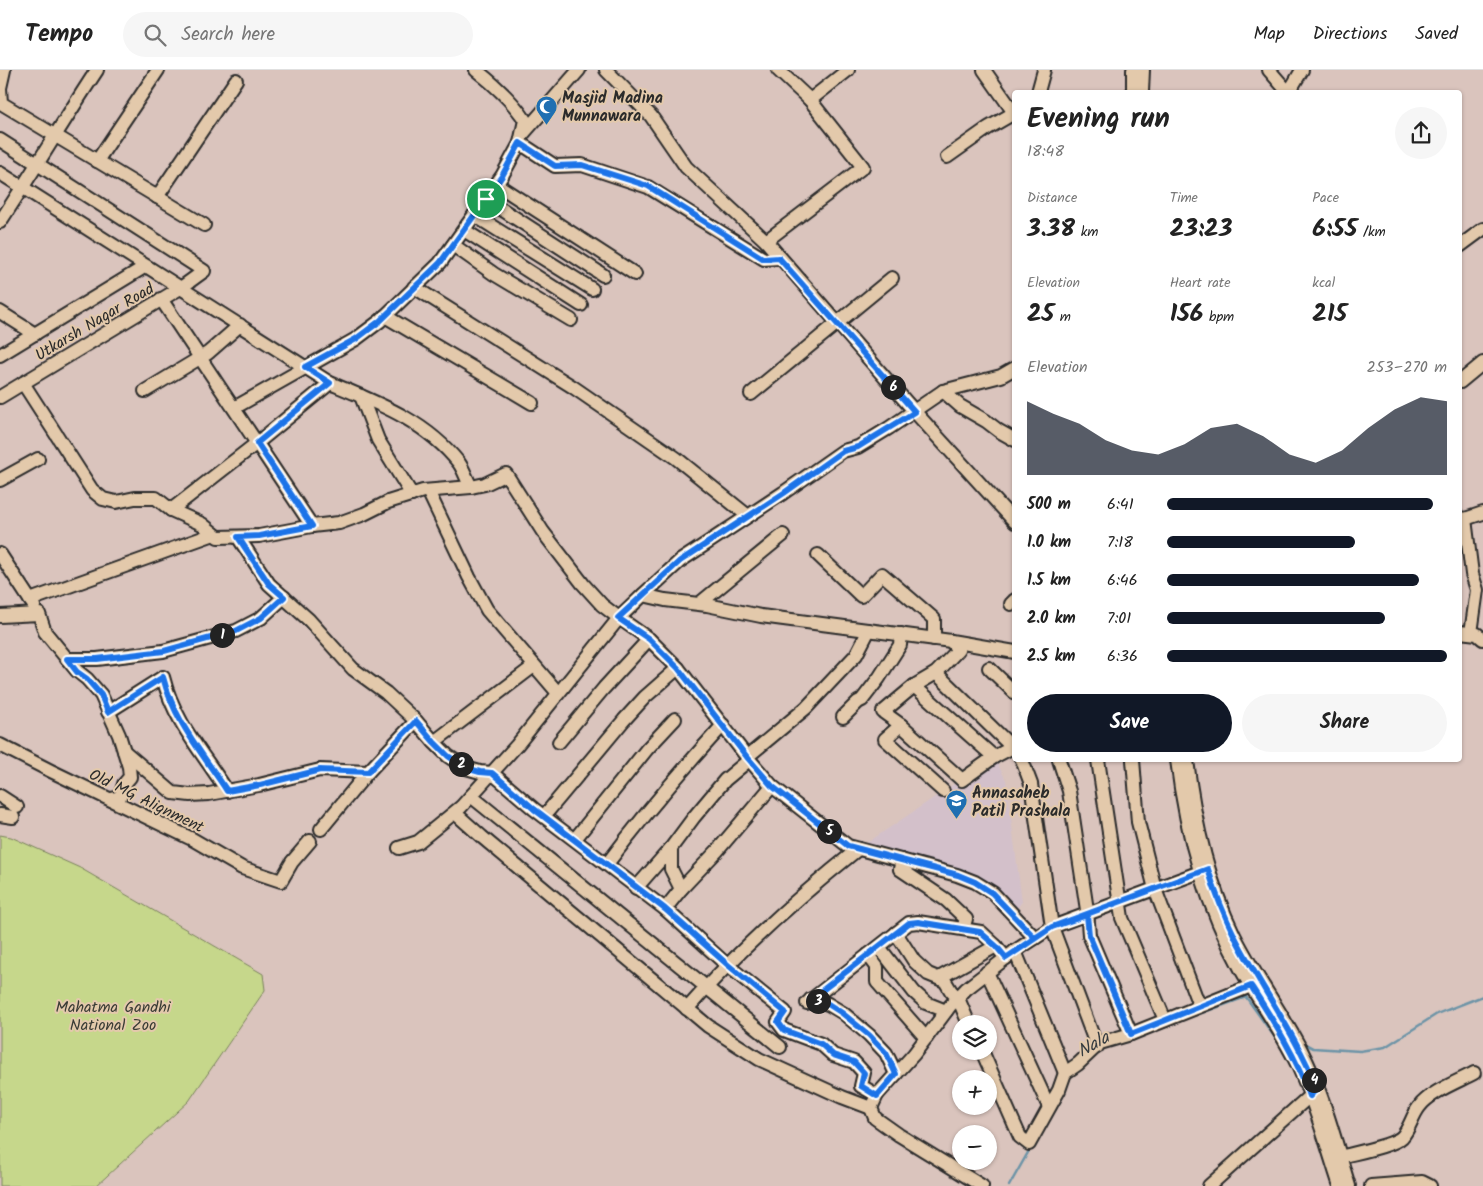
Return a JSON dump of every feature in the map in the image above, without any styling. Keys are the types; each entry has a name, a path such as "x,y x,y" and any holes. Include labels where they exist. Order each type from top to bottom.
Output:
{"street":[{"path":"4,70 0,88 1,103 204,225"},
{"path":"0,222 97,70"},
{"path":"97,161 158,70"},
{"path":"234,408 356,339 385,316 440,263 464,230 502,176 520,140 525,120 516,106 495,85 476,70"},
{"path":"520,140 578,70"},
{"path":"606,70 651,116 686,167 766,241 837,324 1012,519"},
{"path":"766,241 863,167 810,100 778,70"},
{"path":"810,100 848,70"},
{"path":"984,70 1012,109"},
{"path":"1039,90 1044,70"},
{"path":"1133,90 1134,70"},
{"path":"1142,90 1143,70"},
{"path":"1269,70 1286,90"},
{"path":"1289,90 1302,70"},
{"path":"157,197 236,80"},
{"path":"947,157 988,128 1012,115"},
{"path":"0,140 38,164"},
{"path":"520,140 555,166 582,165 648,186 764,259 779,258"},
{"name":"Utkarsh Nagar Road","path":"0,397 180,288 204,271 38,164"},
{"path":"0,173 330,383 386,407 426,430 459,464 471,487"},
{"path":"496,184 635,274"},
{"path":"486,199 603,275"},
{"path":"474,215 592,289"},
{"path":"1462,245 1483,229"},
{"path":"464,230 581,305"},
{"path":"453,245 494,274 571,320"},
{"path":"0,355 146,266"},
{"path":"751,394 892,278"},
{"path":"414,287 573,386 676,458 748,516"},
{"path":"161,299 312,526"},
{"path":"0,312 35,334"},
{"path":"385,316 532,403"},
{"path":"145,392 208,353 240,326"},
{"path":"1462,380 1483,363"},
{"path":"399,848 418,842 455,813 492,773 618,618 680,561 843,451 858,447 915,412 943,391 1001,376 1012,370"},
{"path":"22,383 92,490 103,500 116,502 136,498 156,498 171,510 202,524 218,537 259,536 339,523 412,494 471,487 485,484 506,474 543,532 583,584 602,605 649,639 678,668 772,786 848,846 958,875 980,885 992,893 1035,938"},
{"path":"171,510 330,383"},
{"path":"943,391 960,406 1012,438"},
{"path":"361,396 378,440 412,494"},
{"path":"0,480 38,459"},
{"path":"428,491 469,576 488,610 558,693"},
{"path":"1483,514 1463,518 1472,574 1480,589 1465,633 1477,634 1483,639"},
{"path":"30,600 214,534"},
{"path":"699,604 783,535"},
{"path":"238,537 269,584 309,620 353,669 386,693 416,721 448,756 466,768 492,773 544,816 665,909 785,1012 778,1022 784,1030 821,1044 833,1055 854,1062 864,1073 861,1086 877,1096"},
{"path":"0,554 39,614 45,632 77,672 87,679 101,695 124,751 130,777 124,784 120,797 111,799"},
{"path":"818,555 860,596 882,574 934,619 934,639"},
{"path":"643,594 665,600 699,604 760,616 951,641 1012,651"},
{"path":"67,659 97,659 164,651 236,631 261,618 284,597"},
{"path":"0,616 39,614"},
{"path":"636,888 671,848 694,816 725,780 806,708 856,655 869,630"},
{"path":"843,717 862,700 879,678 900,645 901,634"},
{"path":"559,742 604,688 649,639"},
{"path":"951,641 958,650 936,673 914,686 883,712 901,724 962,780 994,757 1012,749"},
{"path":"434,742 534,666"},
{"path":"544,816 629,714 678,668"},
{"path":"989,668 1012,690"},
{"path":"936,673 1012,746"},
{"path":"108,712 163,677 167,693 184,729 227,791"},
{"path":"914,686 994,757"},
{"path":"575,839 647,749 675,719"},
{"path":"321,829 368,772 416,721"},
{"path":"901,724 885,739 944,791"},
{"path":"607,864 632,830 687,764 723,726"},
{"name":"Old MG Alignment","path":"0,745 192,839 242,868 281,881 292,862 310,841"},
{"path":"124,751 173,793 190,795 260,785 320,770 368,772"},
{"path":"1023,762 1031,784 1052,927 1097,1047"},
{"path":"1061,762 1068,791 1089,935 1131,1034"},
{"path":"1098,762 1122,918 1165,1020"},
{"path":"1133,762 1138,822 1155,889 1197,1000 1202,1006"},
{"path":"1177,762 1184,813 1222,930 1251,986 1285,1031"},
{"path":"1187,762 1204,871 1235,937 1297,1052 1340,1157 1349,1186"},
{"path":"665,909 772,786"},
{"path":"0,796 15,812 0,815"},
{"path":"471,796 780,1047"},
{"path":"455,813 687,1009 732,1042 759,1058 842,1097 871,1108 875,1118 899,1135 982,1186"},
{"path":"671,848 671,868 681,889"},
{"path":"687,1009 728,965 796,901 858,848"},
{"path":"902,860 900,869 946,900 966,919 963,928"},
{"path":"871,1108 877,1096 966,989 1010,955 1052,927 1204,871"},
{"path":"896,1074 886,1053 869,1035 836,1008 828,1004 809,1001 909,923 918,922 980,932 1010,955 1065,1073"},
{"path":"896,933 914,961 928,974 945,981 958,998 965,1015"},
{"path":"879,946 914,992 926,1003 946,1012"},
{"path":"939,978 996,946"},
{"path":"868,955 877,968 877,982 926,1038"},
{"path":"987,972 1049,1108"},
{"path":"986,1060 1020,1137 1028,1144 1049,1108 1065,1073 1100,1044 1131,1034 1251,986"},
{"path":"1340,1157 1374,1148 1401,1138 1412,1122 1418,1108 1428,1097 1474,1073"},
{"path":"1208,1186 1314,1092"},
{"path":"1314,1092 1340,1186"},
{"path":"1371,1186 1422,1182 1430,1186"}],"shaded area":[{"name":"Annasaheb Patil Prashala","path":"994,757 1006,780 1022,902 1013,913 985,888 858,849"}],"green space":[{"name":"Mahatma Gandhi National Zoo","path":"0,835 11,837 80,868 263,974 265,990 189,1101 96,1186 0,1186"}],"waterway":[{"name":"Nala","path":"1302,1042 1313,1048 1360,1051 1385,1047 1437,1014 1483,996"},
{"name":"Nala","path":"1193,1016 1246,997 1276,1039 1278,1039"},
{"name":"Nala","path":"1009,1186 1030,1149"}],"place":[{"name":"Masjid Madina Munnawara","path":"546,125"},
{"name":"Annasaheb Patil Prashala","path":"956,820"}],"route":[{"path":"486,199 440,263 380,321 356,339 305,367 330,383 257,443 312,526 287,532 238,537 269,584 284,597 261,618 236,631 164,651 97,659 67,659 77,672 87,679 101,695 108,712 163,677 167,693 184,729 227,791 320,770 368,772 416,721 448,756 466,768 492,773 534,809 665,909 785,1012 778,1022 784,1030 821,1044 833,1055 854,1062 864,1073 861,1086 877,1096 896,1074 886,1053 869,1035 842,1013 828,1004 811,999 909,923 918,922 980,932 1006,958 1052,927 1208,869 1214,889 1235,937 1301,1050 1310,1069 1317,1088 1310,1096 1292,1054 1251,986 1131,1034 1089,935 1087,915 1052,927 1035,938 1007,907 992,893 975,882 958,875 848,846 772,786 678,668 649,639 618,618 680,561 784,493 843,451 858,447 915,412 779,258 764,259 648,186 582,165 555,166 520,143 502,176 486,199"}]}
